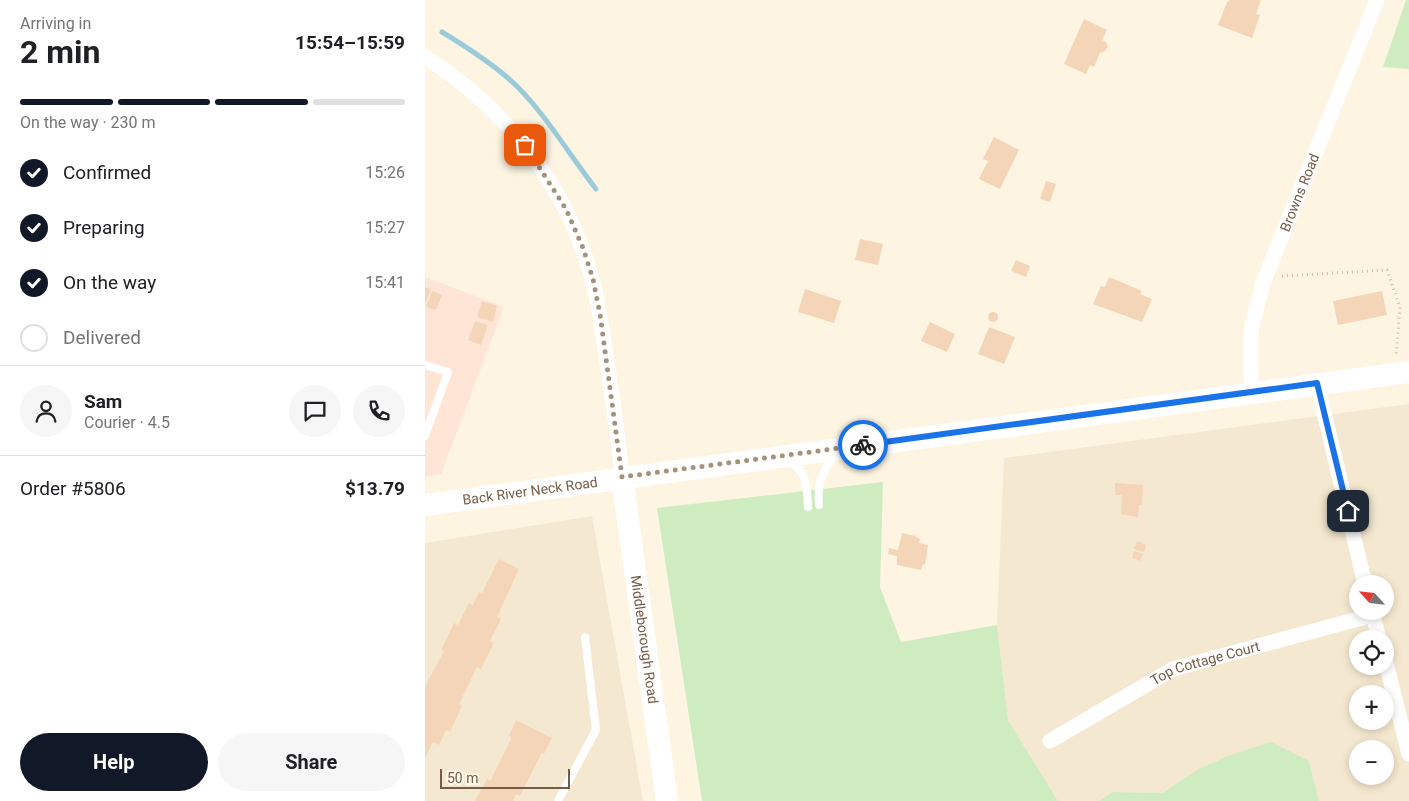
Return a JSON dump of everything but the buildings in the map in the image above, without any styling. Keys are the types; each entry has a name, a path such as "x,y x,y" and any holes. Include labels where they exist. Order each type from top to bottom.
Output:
{"street":[{"name":"Browns Road","path":"1251,393 1251,330 1265,277 1377,0"},
{"path":"425,58 458,78 525,145 566,209 583,248 600,314 622,477"},
{"name":"Back River Neck Road","path":"425,505 1402,373"},
{"path":"1317,383 1363,575"},
{"name":"Middleborough Road","path":"622,477 667,801"},
{"name":"Top Cottage Court","path":"1050,741 1173,669 1349,619"},
{"path":"1389,675 1409,754"}],"lane":[{"path":"425,365 448,372 425,436"},
{"path":"819,505 818,487 820,479 840,448"},
{"path":"781,457 797,466 803,474 807,485 808,507"},
{"path":"559,801 596,730 585,637"}],"path":[{"path":"1265,277 1387,270 1400,307 1402,373"}],"shaded area":[{"path":"425,277 504,307 441,474 425,477"},
{"path":"1409,404 1409,801 1319,801 1309,761 1225,757 1195,771 1163,793 1113,792 1099,801 1058,801 1008,720 997,625 1004,458"},
{"path":"592,516 643,801 425,801 425,543"}],"green space":[{"path":"1406,0 1409,0 1409,69 1383,67"},
{"path":"883,482 880,587 901,642 997,625 1008,720 1058,801 702,801 657,508"},
{"path":"1271,742 1309,761 1319,801 1099,801 1113,792 1163,793 1195,771 1225,757"}],"waterway":[{"path":"442,32 492,65 521,90 544,117 596,189"}],"way so far":[{"path":"525,145 566,209 583,248 593,279 620,448 622,477 863,445"}],"route":[{"path":"863,445 1317,383 1348,511"}]}
